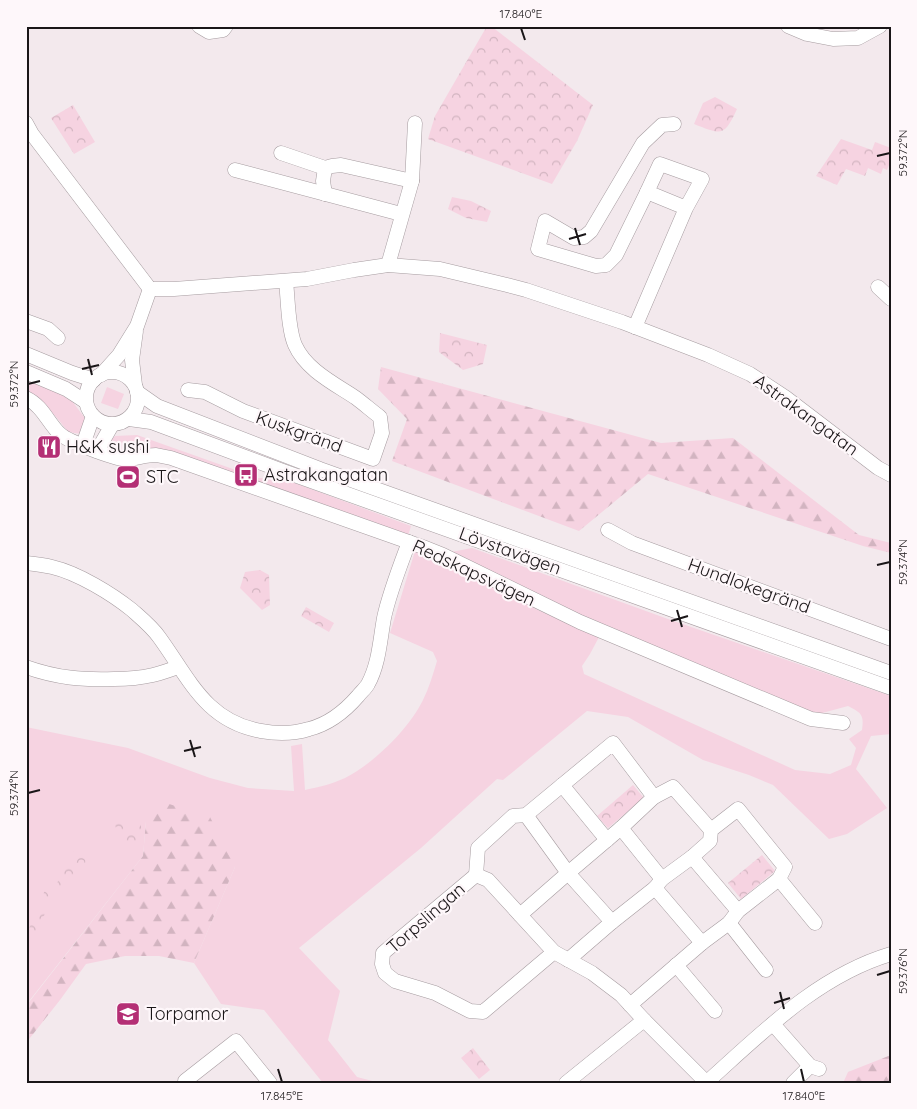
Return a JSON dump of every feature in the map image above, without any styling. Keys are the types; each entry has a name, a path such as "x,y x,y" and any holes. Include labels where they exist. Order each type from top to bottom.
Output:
{"street":[{"path":"200,26 209,32 223,30 226,26"},
{"path":"788,26 807,34 833,39 858,38 880,26"},
{"path":"388,265 401,214 412,181 415,123"},
{"path":"635,327 686,208 702,179 660,164 616,254 606,265 596,266 538,249 545,221 574,238 584,237 591,231 643,143 662,125 674,124"},
{"path":"28,131 150,289 137,326 132,360 138,402 135,411 129,419"},
{"path":"282,153 325,168 341,166 412,181"},
{"path":"325,168 323,180 325,194"},
{"path":"234,170 401,214"},
{"path":"647,192 686,208"},
{"name":"Astrakangatan","path":"150,289 174,289 307,279 388,265 440,270 526,290 708,354 750,374 784,397 878,468 891,475"},
{"name":"Kuskgränd","path":"188,390 204,392 243,412 373,459 382,433 380,417 320,374 305,360 295,346 291,330 286,281"},
{"path":"878,286 891,299"},
{"path":"26,321 48,329 58,338"},
{"path":"97,451 112,425 105,424 93,416 88,410 86,394 89,386 119,355 137,326"},
{"name":"Lövstavägen","path":"26,354 72,373 97,377 109,372 124,375 157,406 320,469 891,673"},
{"path":"26,372 66,389 86,402"},
{"name":"Redskapsvägen","path":"26,398 40,408 60,434 67,439 97,451 126,459 154,455 171,458 443,554 580,622 811,719 843,723"},
{"path":"83,445 93,416"},
{"name":"Lövstavägen","path":"112,425 129,419 151,422 891,688"},
{"name":"Hundlokegränd","path":"608,530 632,543 891,639"},
{"path":"26,563 53,567 74,574 131,610 157,635 178,667 205,702 232,722 266,732 296,733 328,722 347,708 368,685 378,652 384,616 409,542"},
{"path":"26,667 73,679 102,680 153,675 178,667"},
{"path":"654,797 613,743 526,815 513,816 478,848 476,875 488,880 554,952 592,973 621,995 706,1083 772,1024 825,983 851,969 891,954"},
{"path":"562,786 607,840"},
{"path":"520,915 654,797 673,787 711,830 710,841 568,960"},
{"path":"630,1005 702,943 729,924 738,911 779,879 785,868 738,809 711,830"},
{"path":"526,815 568,873 612,922"},
{"path":"621,828 702,943"},
{"path":"692,857 738,911"},
{"name":"Torpslingan","path":"476,875 383,953 382,964 385,973 395,981 434,993 470,1011 483,1012 554,952"},
{"path":"779,879 815,923"},
{"path":"729,924 766,970"},
{"path":"676,965 715,1012"},
{"path":"566,1083 644,1020"},
{"path":"772,1024 815,1067 792,1083"},
{"path":"185,1083 185,1081 236,1041 270,1083"}],"green space":[{"path":"487,26 491,26 593,105 577,141 552,184 428,139 435,116"},
{"path":"715,97 737,109 729,125 721,131 711,130 694,124 703,103"},
{"path":"73,105 95,142 74,154 51,118"},
{"path":"841,139 872,150 875,142 891,148 891,160 887,170 883,168 881,174 868,168 865,176 846,169 837,185 816,176"},
{"path":"452,197 471,201 491,211 487,222 466,218 448,209"},
{"path":"440,333 487,345 483,364 463,370 439,352"},
{"path":"381,367 661,443 733,438 859,535 891,543 891,553 863,546 648,474 579,531 392,461 407,419 378,389"},
{"path":"26,380 56,392 72,401 84,417 85,425 81,434 68,432 55,415 44,405 26,394"},
{"path":"107,387 124,394 118,409 101,403"},
{"path":"137,435 258,478 284,479 411,526 408,536 162,451 122,454 113,451 109,442 115,436"},
{"path":"472,548 668,619 891,696 891,734 871,736 856,769 887,808 847,834 829,839 773,785 703,760 628,717 587,711 503,780 497,779 421,848 299,948 340,991 328,1040 357,1077 380,1083 323,1083 264,1010 221,1004 194,963 235,867 146,821 143,856 26,1005 26,727 128,748 210,778 248,788 294,791 291,746 302,744 305,790 345,778 367,764 400,734 423,700 434,671 437,661 433,652 390,633 415,551 434,557 538,610 599,637 582,666 584,674 795,770 830,774 851,765 856,748 849,739 862,730 863,725 861,715 853,708 848,706 815,715 557,606 451,552"},
{"path":"260,570 269,575 270,605 262,610 240,588 245,572"},
{"path":"306,607 334,623 329,632 301,616"},
{"path":"633,785 644,798 608,828 597,816"},
{"path":"166,803 210,817 235,867 194,963 159,956 125,956 86,964 26,1043 26,1006 143,856 146,821"},
{"path":"112,815 141,822 141,838 130,847 120,841"},
{"path":"76,846 87,849 84,872 64,890 55,887"},
{"path":"762,855 775,871 741,899 728,883"},
{"path":"45,890 53,893 32,946 26,943 26,936"},
{"path":"473,1048 490,1070 479,1079 461,1058"},
{"path":"891,1055 891,1083 843,1083 848,1072"}],"place":[{"name":"H&K sushi","path":"49,447"},
{"name":"Astrakangatan","path":"246,475"},
{"name":"STC","path":"128,477"},
{"name":"Torpamor","path":"128,1014"}]}
